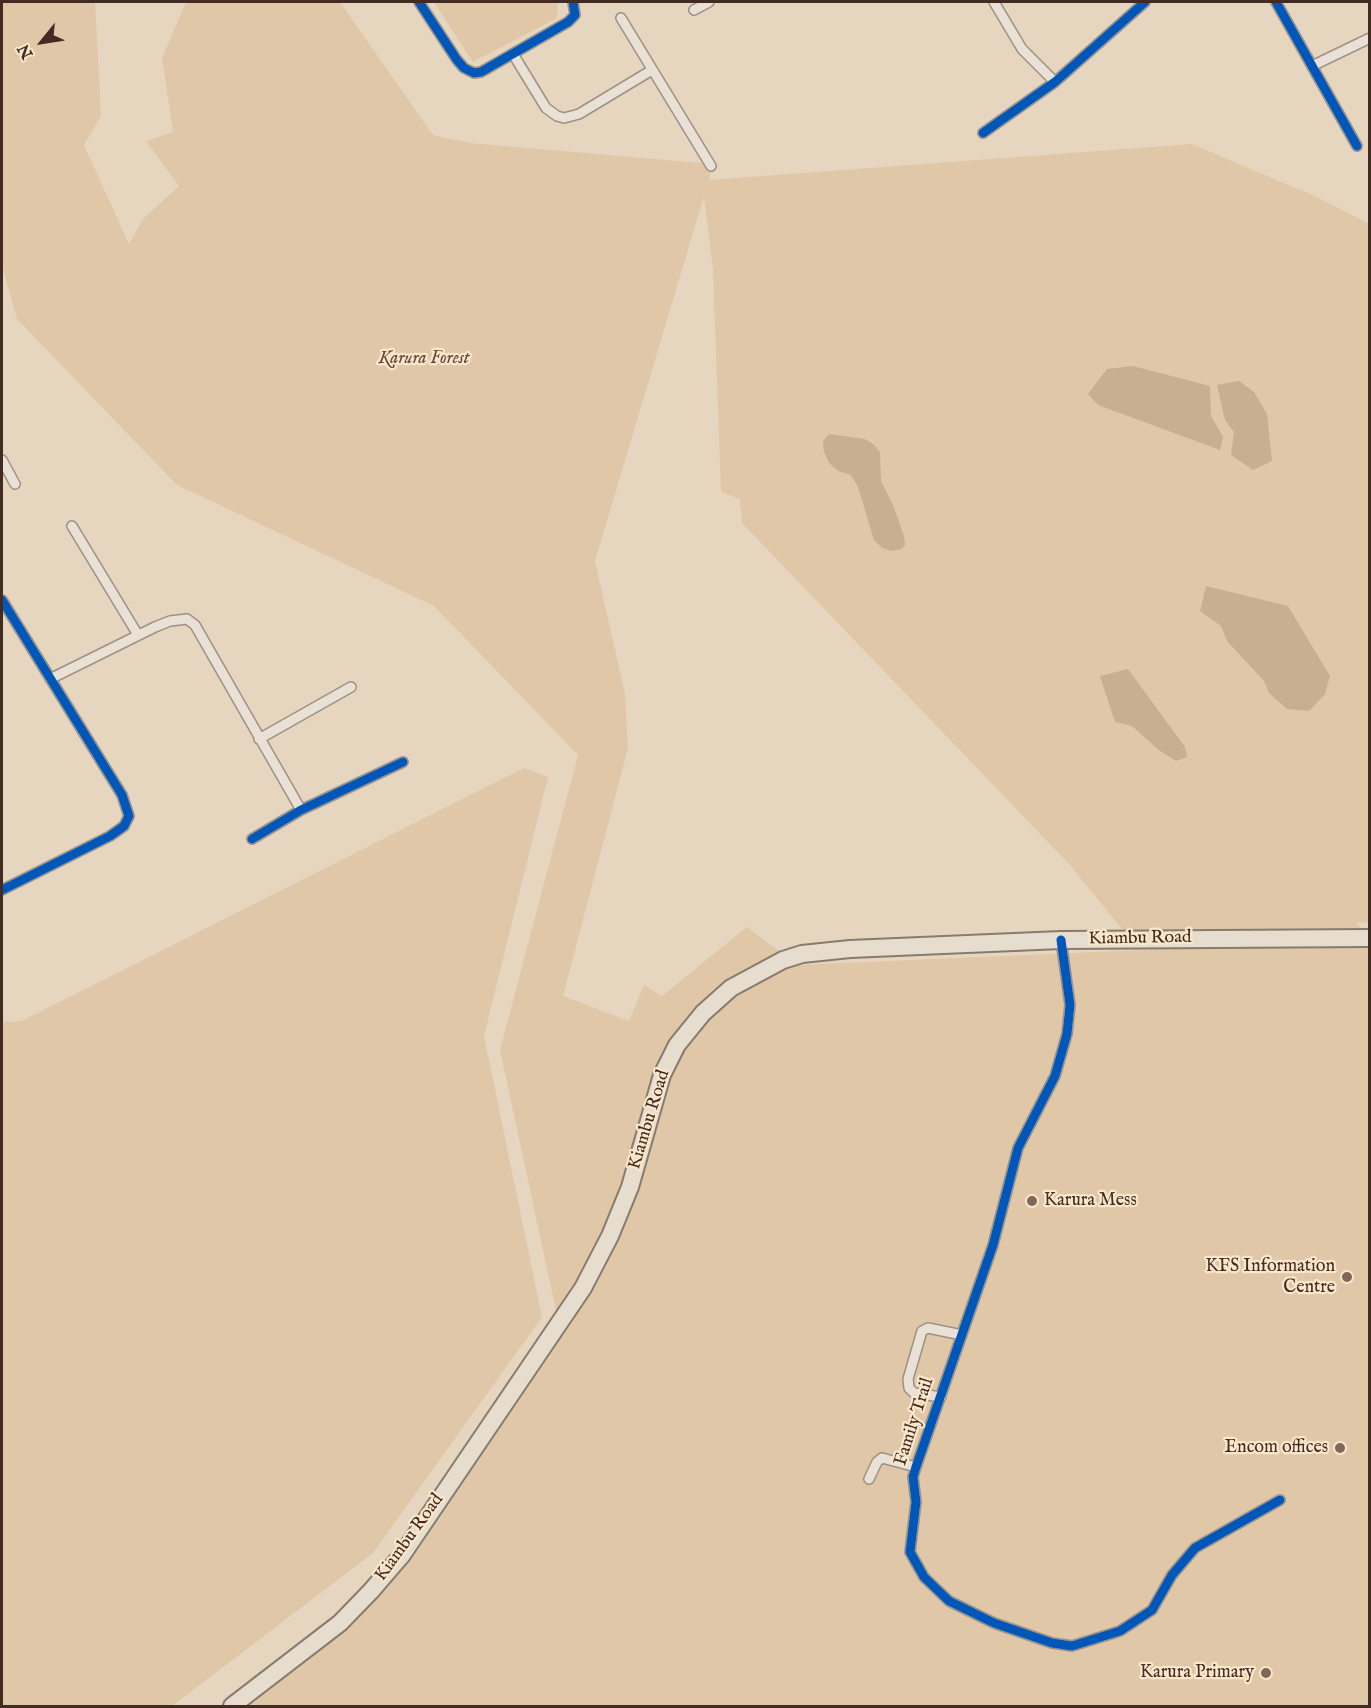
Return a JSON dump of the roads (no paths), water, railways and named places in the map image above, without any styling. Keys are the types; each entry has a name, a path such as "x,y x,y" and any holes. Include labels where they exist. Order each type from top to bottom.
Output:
{"highway":[{"name":"Kiambu Road","path":"232,1707 340,1623 402,1555 583,1288 610,1236 630,1187 662,1075 677,1045 703,1013 739,982 783,960 802,954 850,949 1061,940 1370,938"}],"street":[{"path":"419,2 457,60 469,72 481,72 568,22 575,15 573,2"},
{"path":"694,10 709,2"},
{"path":"994,2 1022,49 1055,82"},
{"path":"983,133 1055,82 1145,2"},
{"path":"1276,2 1358,146"},
{"path":"621,18 711,166"},
{"path":"1312,66 1370,38"},
{"path":"513,54 546,108 564,118 579,114 652,70"},
{"path":"2,460 15,484"},
{"path":"72,526 138,635"},
{"path":"2,600 122,795 129,816 124,826 110,836 2,888"},
{"path":"50,680 138,635 170,621 187,619 195,626 301,810"},
{"path":"259,739 351,687"},
{"path":"252,839 301,810 403,762"},
{"name":"Family Trail","path":"1061,940 1070,1005 1067,1034 1055,1076 1018,1148 993,1245 916,1467 913,1477 916,1502 910,1552 924,1576 949,1602 994,1623 1061,1645 1072,1646 1112,1634 1152,1610 1172,1575 1195,1548 1280,1500"},
{"path":"941,1396 914,1393 909,1388 908,1379 922,1331 928,1328 962,1335"},
{"path":"869,1479 877,1462 882,1458 916,1467"}],"place":[{"name":"Karura Mess","path":"1032,1201"},
{"name":"KFS Information Centre","path":"1347,1277"},
{"name":"Encom offices","path":"1340,1448"},
{"name":"Karura Primary","path":"1266,1673"}],"park label":[{"name":"Karura Forest","path":"424,359"}]}
